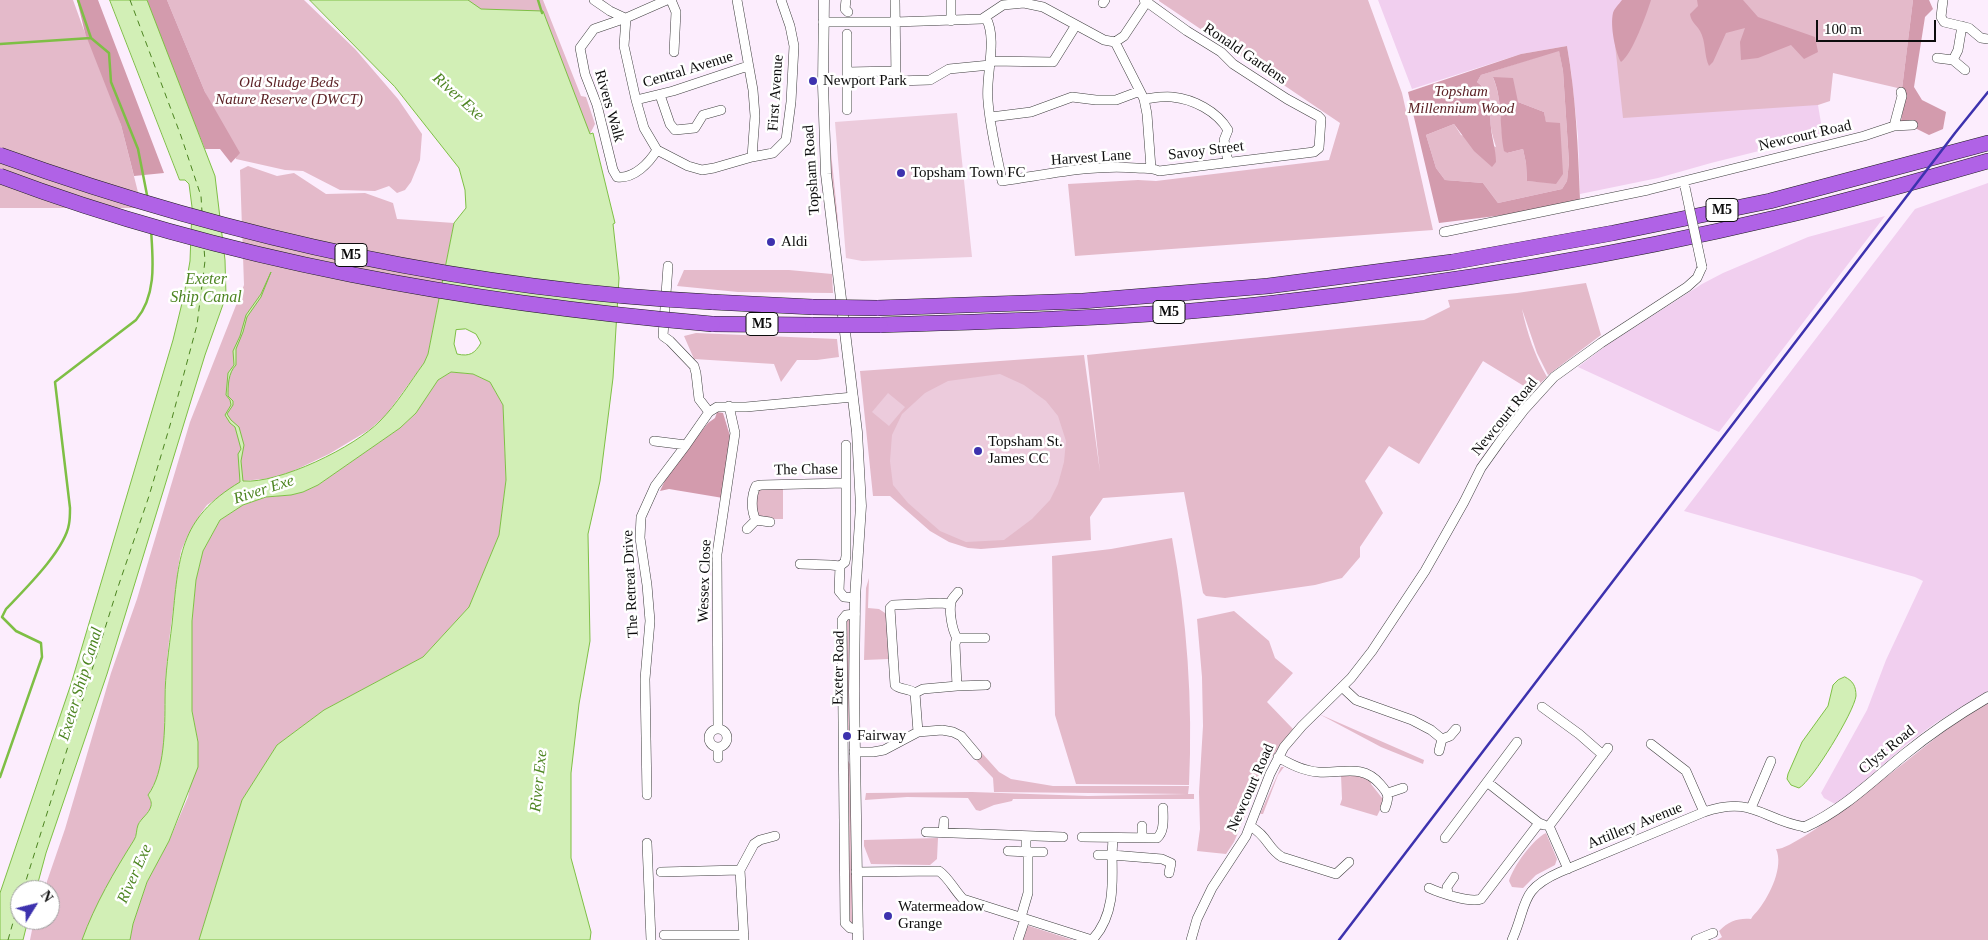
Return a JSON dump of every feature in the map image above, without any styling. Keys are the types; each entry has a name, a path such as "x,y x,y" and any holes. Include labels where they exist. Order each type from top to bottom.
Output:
{"highway":[{"name":"M5","path":"0,155 66,179 178,212 279,239 392,264 561,289 661,299 813,307 877,308 1083,301 1268,286 1452,262 1613,233 1770,200 1988,143"},
{"name":"M5","path":"0,176 62,200 174,233 286,261 474,297 712,324 880,325 1083,319 1272,303 1457,280 1617,252 1776,218 1988,161"}],"street":[{"path":"594,0 610,11 626,18 667,0"},
{"path":"671,0 676,12 674,52"},
{"path":"737,0 755,116 752,157"},
{"name":"First Avenue","path":"657,150 688,166 702,170 773,153 786,140 790,126 794,46 790,26 780,0"},
{"name":"Topsham Road","path":"824,0 823,86 826,174 839,296 853,397"},
{"path":"846,0 845,9 848,12"},
{"path":"895,0 896,81 930,80 949,69 990,63 1053,62 1076,25"},
{"path":"951,0 951,22"},
{"path":"1943,0 1941,18 1947,24 1969,28 1980,38 1988,40"},
{"path":"823,22 951,22 986,18 1003,5 1024,3 1043,7 1104,40 1115,42 1124,36 1146,1"},
{"name":"Ronald Gardens","path":"1146,1 1187,31 1221,52 1233,64 1287,99 1318,116 1320,119 1319,131"},
{"path":"626,18 624,46 636,100 644,128 657,150"},
{"name":"Rivers Walk","path":"626,18 594,29 580,48 585,74 596,105 616,177 622,178 642,168 649,162 657,150"},
{"path":"986,18 990,24 990,63 987,99 991,117 1030,112 1072,97 1116,100 1142,95 1171,96 1200,105 1218,116 1228,130 1224,140 1228,162"},
{"path":"1953,60 1958,50 1962,26"},
{"path":"846,34 847,110"},
{"name":"Savoy Street","path":"1115,42 1142,95 1147,114 1151,168 1158,171 1317,151 1319,148 1319,131"},
{"path":"1936,58 1953,60 1965,70"},
{"name":"Central Avenue","path":"636,100 660,95 748,66"},
{"path":"848,72 895,72"},
{"path":"1894,126 1902,96 1901,92"},
{"path":"660,95 670,124 675,130 685,131 695,128 703,115 721,110"},
{"name":"Harvest Lane","path":"991,117 1002,181 1050,173 1128,167 1151,168"},
{"name":"Newcourt Road","path":"1191,940 1197,919 1212,888 1242,842 1250,826 1278,757 1292,736 1342,688 1372,651 1396,616 1444,537 1481,468 1524,410 1554,377 1601,343 1687,288 1698,278 1702,267 1685,184 1864,136 1894,126 1913,125"},
{"path":"1444,232 1685,184"},
{"path":"668,266 663,336 694,366 699,399 709,412 717,407 746,407 853,397"},
{"name":"Exeter Road","path":"853,397 861,506 855,614 854,752 858,935"},
{"name":"Wessex Close","path":"718,728 717,554 735,433 729,406"},
{"name":"The Retreat Drive","path":"647,795 645,679 650,621 640,538 641,516 655,486 709,412"},
{"path":"654,441 686,444"},
{"name":"The Chase","path":"846,445 846,556 845,562 840,566 840,593 844,597 856,598"},
{"name":"The Chase","path":"756,520 753,513 753,491 756,486 761,484 846,483"},
{"path":"747,529 756,520 770,522"},
{"path":"800,564 840,566"},
{"path":"957,638 953,632 951,604 958,592"},
{"path":"918,732 915,693 910,689 895,685 890,608 893,605 951,604"},
{"path":"855,614 846,615 842,620 846,923 858,935"},
{"path":"957,638 985,638"},
{"path":"957,638 955,644 957,686"},
{"path":"915,693 923,689 986,685"},
{"path":"1342,688 1356,700 1412,720 1442,739"},
{"name":"Clyst Road","path":"1805,826 1828,815 1935,730 1988,697"},
{"path":"1542,707 1606,752 1549,826"},
{"name":"Wessex Close","path":"718,728 724,730 728,736 727,742 718,747 711,744 708,738 712,730 718,728"},
{"path":"1442,739 1450,736 1456,729"},
{"path":"854,752 884,750 918,732 953,732 962,736 977,755"},
{"path":"1439,751 1442,739"},
{"path":"1445,838 1517,742"},
{"path":"1652,744 1686,771 1704,812"},
{"name":"Wessex Close","path":"718,747 718,758"},
{"path":"1278,757 1305,770 1338,775 1350,770 1366,772 1377,780 1388,793 1389,798 1386,808"},
{"path":"1751,808 1771,761"},
{"path":"1487,782 1539,823 1549,826 1568,869"},
{"path":"1388,793 1403,788"},
{"name":"Artillery Avenue","path":"1512,940 1530,891 1547,877 1704,812 1722,806 1734,805 1751,808 1797,825 1805,826"},
{"path":"1082,837 1153,839 1161,834 1163,808"},
{"path":"943,833 944,821"},
{"path":"1429,888 1468,900 1476,901 1481,899 1539,823"},
{"path":"1142,826 1142,838"},
{"path":"1250,826 1262,834 1276,854 1282,857 1336,874 1349,862"},
{"path":"926,832 1063,837"},
{"path":"664,935 744,938 740,870 754,844 760,840 775,836"},
{"path":"1018,940 1028,894 1026,836"},
{"path":"856,872 939,871 945,875 955,891 963,899 1092,940 1108,916 1112,897 1112,838"},
{"path":"647,843 651,940"},
{"path":"1008,851 1043,852"},
{"path":"1098,854 1162,859 1171,863 1169,873"},
{"path":"661,872 740,870"},
{"path":"1448,894 1447,887 1454,878"},
{"path":"1696,940 1713,933"}],"shaded area":[{"path":"1378,0 1630,0 1811,104 1818,105 1823,135 1658,178 1580,194 1578,136 1567,46 1521,54 1412,89"},
{"name":"Topsham Town FC","path":"957,113 972,257 862,261 846,258 835,122"},
{"path":"1988,183 1988,691 1937,722 1908,743 1846,797 1835,804 1824,798 1821,793 1867,710 1886,660 1923,581 1915,577 1684,511 1915,209"},
{"path":"1885,216 1719,432 1578,367 1607,345 1702,284 1723,273 1808,237"},
{"name":"Topsham St. James CC","path":"1000,374 1024,385 1046,401 1058,416 1066,441 1064,462 1058,484 1050,500 1032,519 1004,540 966,542 940,531 908,503 893,485 890,461 892,435 902,414 925,393 948,381"},
{"path":"888,393 905,407 889,426 872,412"}],"green space":[{"path":"0,0 73,0 85,33 100,61 121,125 142,208 0,208"},
{"path":"77,0 98,0 164,173 134,176 121,125 85,33"},
{"path":"147,0 167,0 205,92 240,153 231,163 220,149 205,149 172,69"},
{"name":"Old Sludge Beds Nature Reserve (DWCT)","path":"167,0 304,0 355,49 398,99 422,134 420,160 411,182 405,190 397,193 389,186 375,191 340,190 303,171 285,170 236,159 205,92"},
{"path":"409,0 543,0 581,96 586,97 595,124 590,134"},
{"path":"1159,0 1368,0 1402,93 1433,230 1075,256 1068,184 1138,180 1156,181 1329,160 1340,123"},
{"path":"1622,0 1651,0 1634,43 1621,62 1614,38 1612,18 1614,10"},
{"path":"1630,0 1913,0 1902,89 1833,73 1830,101 1818,105 1623,118 1613,26"},
{"path":"1697,0 1743,0 1758,17 1815,37 1818,52 1804,59 1791,45 1758,58 1741,60 1740,42 1745,28 1726,33 1713,62 1709,66 1702,35 1690,14 1698,6"},
{"path":"1913,0 1929,0 1933,9 1925,17 1914,87 1922,100 1946,112 1943,129 1929,135 1901,121 1904,102 1902,89"},
{"name":"Topsham Millennium Wood","path":"1567,46 1575,103 1580,200 1504,215 1439,223 1408,92 1521,54","holes":["1559,51 1563,71 1569,162 1567,181 1562,189 1498,203 1483,183 1445,180 1436,168 1426,135 1454,124 1474,151 1492,167 1496,162 1489,98 1483,87 1477,82 1481,75"]},
{"path":"1559,50 1563,71 1569,162 1567,181 1562,189 1498,203 1483,183 1445,180 1436,168 1426,135 1454,124 1461,135 1496,147 1491,128 1490,98 1483,87 1477,82 1481,75","holes":["1493,77 1518,102 1544,112 1556,183 1527,181 1523,149 1507,153 1505,151 1500,105"]},
{"path":"1493,77 1513,78 1518,102 1544,112 1546,122 1560,123 1563,174 1556,184 1527,181 1523,149 1507,153 1504,151 1500,104"},
{"path":"828,142 830,142 838,221 837,237"},
{"path":"248,166 277,176 294,173 326,194 365,193 393,203 397,219 454,223 428,354 424,363 386,415 369,430 329,454 291,472 272,478 243,481 207,505 201,513 181,551 178,568 166,671 164,742 159,771 148,795 151,801 150,809 138,825 135,838 93,914 82,940 30,940 32,930 60,930 60,880 47,880 65,829 111,673 137,599 190,422 244,285 240,170"},
{"path":"684,270 789,270 832,274 833,293 738,292 677,286"},
{"path":"1586,283 1601,335 1548,375 1537,353 1522,309 1532,344 1547,377 1532,391 1483,361 1419,464 1389,446 1365,481 1383,513 1360,547 1360,557 1342,578 1315,585 1225,598 1206,596 1203,593 1184,492 1103,498 1090,517 1091,540 981,549 968,548 949,542 930,531 890,496 873,496 860,371 1084,355 1100,472 1087,355 1424,320 1450,307 1448,300"},
{"path":"696,333 837,339 839,357 797,360 781,382 774,364 694,359 684,336"},
{"path":"451,372 473,374 490,382 503,405 506,480 499,535 469,607 423,657 324,710 277,745 242,800 199,940 130,940 133,924 147,882 169,841 188,797 198,742 192,711 192,621 196,580 203,551 220,520 243,505 266,497 303,492 318,485 400,428 416,413 438,380"},
{"path":"717,412 723,413 730,436 723,498 669,489 660,491 669,472 708,423 715,418"},
{"path":"762,487 783,487 783,519 763,519 756,512 755,495"},
{"path":"1172,538 1182,599 1188,661 1189,785 1076,784 1055,715 1052,556 1111,549"},
{"path":"869,578 868,608 879,609 888,615 889,659 864,660 866,588"},
{"path":"1234,611 1269,641 1275,658 1293,673 1267,702 1293,729 1268,762 1234,842 1226,854 1197,851 1200,829 1199,792 1203,726 1202,677 1197,619"},
{"path":"847,619 850,620 850,732 847,733 846,621"},
{"path":"1988,703 1988,940 1717,940 1722,937 1719,931 1726,925 1742,919 1751,919 1763,903 1777,872 1778,856 1776,849 1808,834 1951,726"},
{"path":"1319,714 1424,760 1423,764 1381,747"},
{"path":"981,752 999,772 1011,779 1053,786 1189,786 1188,794 1194,794 1194,799 1013,799 1012,801 994,805 980,811 976,810 968,798 907,797 865,800 866,793 972,792 1088,796 1187,794 994,792 993,778 974,758"},
{"path":"847,759 851,766 852,924 849,924"},
{"path":"1281,767 1284,767 1278,775 1263,814 1260,814"},
{"path":"1359,774 1372,781 1371,784 1383,797 1383,804 1377,816 1340,805 1342,799 1341,775"},
{"path":"1546,833 1557,859 1555,865 1536,875 1523,888 1512,887 1509,881 1519,861 1535,841"},
{"path":"938,838 937,859 930,865 871,864 864,846 864,840"},
{"path":"1026,925 1073,940 1022,940"}],"water":[{"name":"Exeter Ship Canal","path":"110,0 147,0 215,176 225,260 226,296 205,355 107,674 46,853 39,880 10,880 10,930 26,930 23,940 0,940 0,893 71,684 173,340 184,295 190,261 192,207 189,184 185,180 180,180"},
{"name":"River Exe","path":"310,0 468,0 481,9 543,11 590,134 593,133 615,223 613,224 619,278 613,378 600,481 588,534 590,641 579,704 571,773 571,858 591,932 590,940 199,940 242,800 277,745 324,710 423,657 469,607 499,535 506,480 503,405 490,382 473,374 451,372 438,380 416,413 400,428 318,485 303,492 266,497 243,505 220,520 203,551 196,580 192,621 192,711 198,742 198,767 169,841 147,882 133,924 130,940 82,940 105,889 135,838 138,825 151,806 148,795 158,774 163,749 166,671 180,560 185,542 193,526 204,511 220,496 240,482 238,454 241,449 235,427 225,415 231,405 226,395 228,373 234,365 233,351 246,315 261,294 271,272 261,297 247,317 236,349 236,365 231,372 228,384 228,396 233,401 233,405 227,414 239,427 244,445 241,461 243,481 276,477 296,470 316,462 353,442 380,421 398,400 424,363 428,354 454,223 466,208 465,190 459,168 395,87","holes":["466,329 476,334 481,343 477,349 469,354 457,354 454,344 456,330"]},
{"path":"1845,677 1854,684 1856,696 1841,730 1805,783 1799,788 1791,785 1787,779 1788,774 1802,742 1828,706 1833,685"}],"waterway":[{"path":"78,0 91,38 109,53 111,82 138,149 147,195"},
{"path":"538,0 542,13"},
{"path":"0,44 91,38"},
{"path":"0,777 42,657 41,643 16,631 2,617 6,609 52,557 66,534 69,522 70,508 55,382 136,320 143,310 151,288 153,265 151,230"}],"ferry route":[{"path":"130,0 181,136 201,196 202,212"},
{"path":"26,880 171,422 197,325 205,261 204,248"},
{"path":"8,940 11,930"}],"railway":[{"path":"1339,940 1988,92"}],"place":[{"name":"Newport Park","path":"813,81"},
{"name":"Topsham Town FC","path":"901,173"},
{"name":"Aldi","path":"771,242"},
{"name":"Topsham St. James CC","path":"978,451"},
{"name":"Fairway","path":"847,736"},
{"name":"Watermeadow Grange","path":"888,916"}]}
